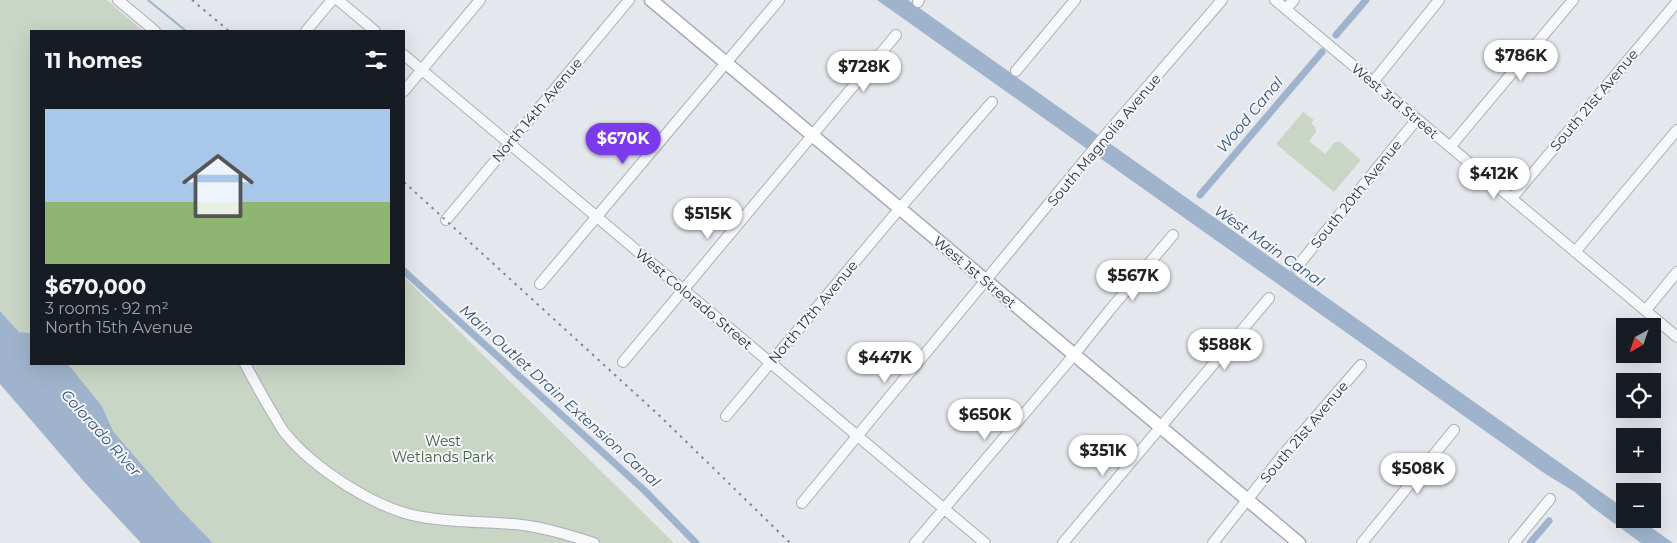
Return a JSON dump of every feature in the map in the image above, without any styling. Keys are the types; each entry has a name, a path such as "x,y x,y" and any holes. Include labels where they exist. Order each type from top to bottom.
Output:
{"main road":[{"name":"West 1st Street","path":"651,0 1299,543"}],"street":[{"path":"118,0 154,30"},
{"path":"307,30 332,0"},
{"path":"338,0 374,30"},
{"path":"405,90 480,0"},
{"name":"North 14th Avenue","path":"446,220 629,0"},
{"path":"540,284 779,0"},
{"path":"1016,71 1075,0"},
{"name":"South Magnolia Avenue","path":"802,503 1104,138 1222,0"},
{"name":"West 3rd Street","path":"1275,0 1677,337"},
{"path":"1286,9 1294,0"},
{"path":"1373,82 1439,0"},
{"path":"1450,147 1573,0"},
{"name":"South 21st Avenue","path":"1512,198 1677,2"},
{"path":"623,362 896,35"},
{"name":"West Colorado Street","path":"405,56 985,543"},
{"name":"North 17th Avenue","path":"726,416 900,208 992,102"},
{"name":"South 20th Avenue","path":"1296,268 1417,119"},
{"path":"1575,252 1677,130"},
{"path":"915,543 1173,235"},
{"path":"1646,310 1677,272"},
{"path":"1063,543 1162,428 1269,298"},
{"path":"246,365 284,432 304,454 326,471 386,507 420,517 515,524 563,534 594,543"},
{"name":"South 21st Avenue","path":"1213,543 1282,456 1361,365"},
{"path":"1362,543 1454,430"},
{"path":"1514,543 1550,499"}],"green space":[{"path":"0,0 107,0 142,30 30,30 30,333 19,332 0,311"},
{"path":"1303,112 1314,120 1311,123 1315,127 1316,132 1309,141 1325,154 1334,143 1339,141 1361,160 1334,192 1276,144"},
{"name":"West Wetlands Park","path":"405,278 674,543 213,543 181,510 113,431 102,406 69,365 405,365"}],"water":[{"path":"877,0 908,0 1616,503 1616,525 1575,492 1547,475"},
{"name":"Colorado River","path":"0,311 19,332 30,333 30,365 69,365 102,406 113,431 181,510 213,543 141,543 86,484 0,384"},
{"path":"1621,528 1652,528 1673,543 1641,543"}],"waterway":[{"name":"Main Outlet Drain Extension Canal","path":"148,0 185,30"},
{"name":"Wood Canal","path":"1336,35 1366,0"},
{"name":"Wood Canal","path":"1200,195 1322,52"},
{"name":"Main Outlet Drain Extension Canal","path":"405,272 645,491 696,543"},
{"path":"1530,543 1549,521"}],"railway":[{"path":"192,0 228,30"},
{"path":"405,183 662,418 790,543"}],"water label":[{"name":"West Main Canal","path":"1269,246"}]}
